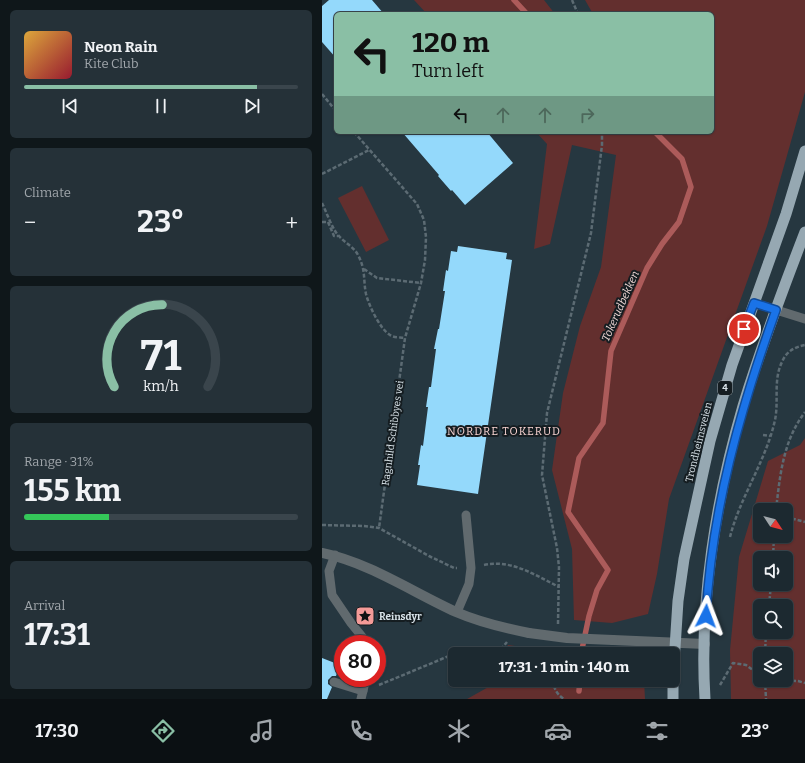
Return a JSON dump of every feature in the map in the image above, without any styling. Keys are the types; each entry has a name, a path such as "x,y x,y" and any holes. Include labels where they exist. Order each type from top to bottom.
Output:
{"highway":[{"name":"Trondheimsveien","path":"675,647 678,601 684,559 692,518 720,403 786,214 805,151"},
{"name":"4","path":"706,699 705,644 711,558 725,477 743,407 776,310 805,232"},
{"name":"Trondheimsveien","path":"673,687 673,699"}],"street":[{"path":"322,553 365,567 457,612 508,629 567,638 705,644"}],"lane":[{"path":"754,303 805,319"},
{"path":"457,612 469,584 471,568 466,516"},
{"path":"335,556 329,571 332,595 351,624 360,635"},
{"path":"345,687 362,695"}],"path":[{"path":"572,0 577,12"},
{"path":"322,94 334,109"},
{"name":"Ragnhild Schibbyes vei","path":"356,134 417,204 422,212 426,237 425,260 421,283 405,338 379,528"},
{"path":"558,627 559,568 557,548 542,475 547,413 591,233 602,145 602,134"},
{"path":"322,174 369,150"},
{"path":"322,203 338,236"},
{"path":"322,222 328,222 334,236 338,236 357,253 364,269 366,294 377,319 385,331 392,337 405,338"},
{"path":"364,269 377,278 421,283"},
{"path":"729,542 736,519 756,474 775,420 777,405 777,382 780,364 783,358 791,350 805,345"},
{"path":"777,503 779,476 786,448 795,427 805,412"},
{"path":"763,435 770,436"},
{"path":"793,519 805,522"},
{"path":"322,525 364,526 379,528 428,556 454,568 471,568 486,564 499,563 510,565 559,587"},
{"path":"502,647 509,641"},
{"path":"362,695 448,656"},
{"path":"719,685 733,664 746,665 753,670"},
{"path":"719,679 719,691"},
{"path":"793,681 805,683"},
{"path":"554,687 557,693 564,699"},
{"path":"765,687 766,699"}],"shaded area":[{"path":"414,0 544,0 553,12 425,12"},
{"path":"585,0 805,0 805,92 767,226 669,499 657,574 648,614 612,623 574,620 572,549 552,470 563,393 580,326 601,267 616,155 572,145 550,244 534,249 547,144 538,134 714,134 714,12 592,12"},
{"path":"362,186 389,240 366,252 338,198"},
{"path":"805,438 805,699 731,699 730,650 739,557 753,511 753,543 793,543 793,503 755,503 768,461 800,445"},
{"path":"508,645 522,647 507,647"},
{"path":"488,687 644,687 645,699 467,699"}],"building":[{"path":"329,0 372,0 382,12 334,12 334,56 322,42 322,6"},
{"path":"404,134 489,134 513,163 465,205 438,176 439,175"},
{"path":"458,246 507,253 506,259 512,260 478,494 417,485 420,465 418,465 421,445 423,446 428,407 426,407 429,387 431,387 436,349 434,349 445,291 443,291 446,270 448,271 451,251 457,252"},
{"path":"322,658 334,663 334,676 328,680 328,684 332,687 327,699 322,699"}],"waterway":[{"name":"Tokerudbekken","path":"514,0 525,12"},
{"name":"Tokerudbekken","path":"582,647 589,616 597,590 608,570 568,512 579,458 603,423 611,351 647,268 662,244 679,222 691,187 682,159 657,134"},
{"name":"Tokerudbekken","path":"579,687 579,691"}],"place":[{"name":"Reinsdyr","path":"365,616"}],"district":[{"name":"NORDRE TOKERUD","path":"504,431"}],"route":[{"path":"706,616 711,558 717,519 733,442 754,372 776,310 754,303 744,329"}]}
